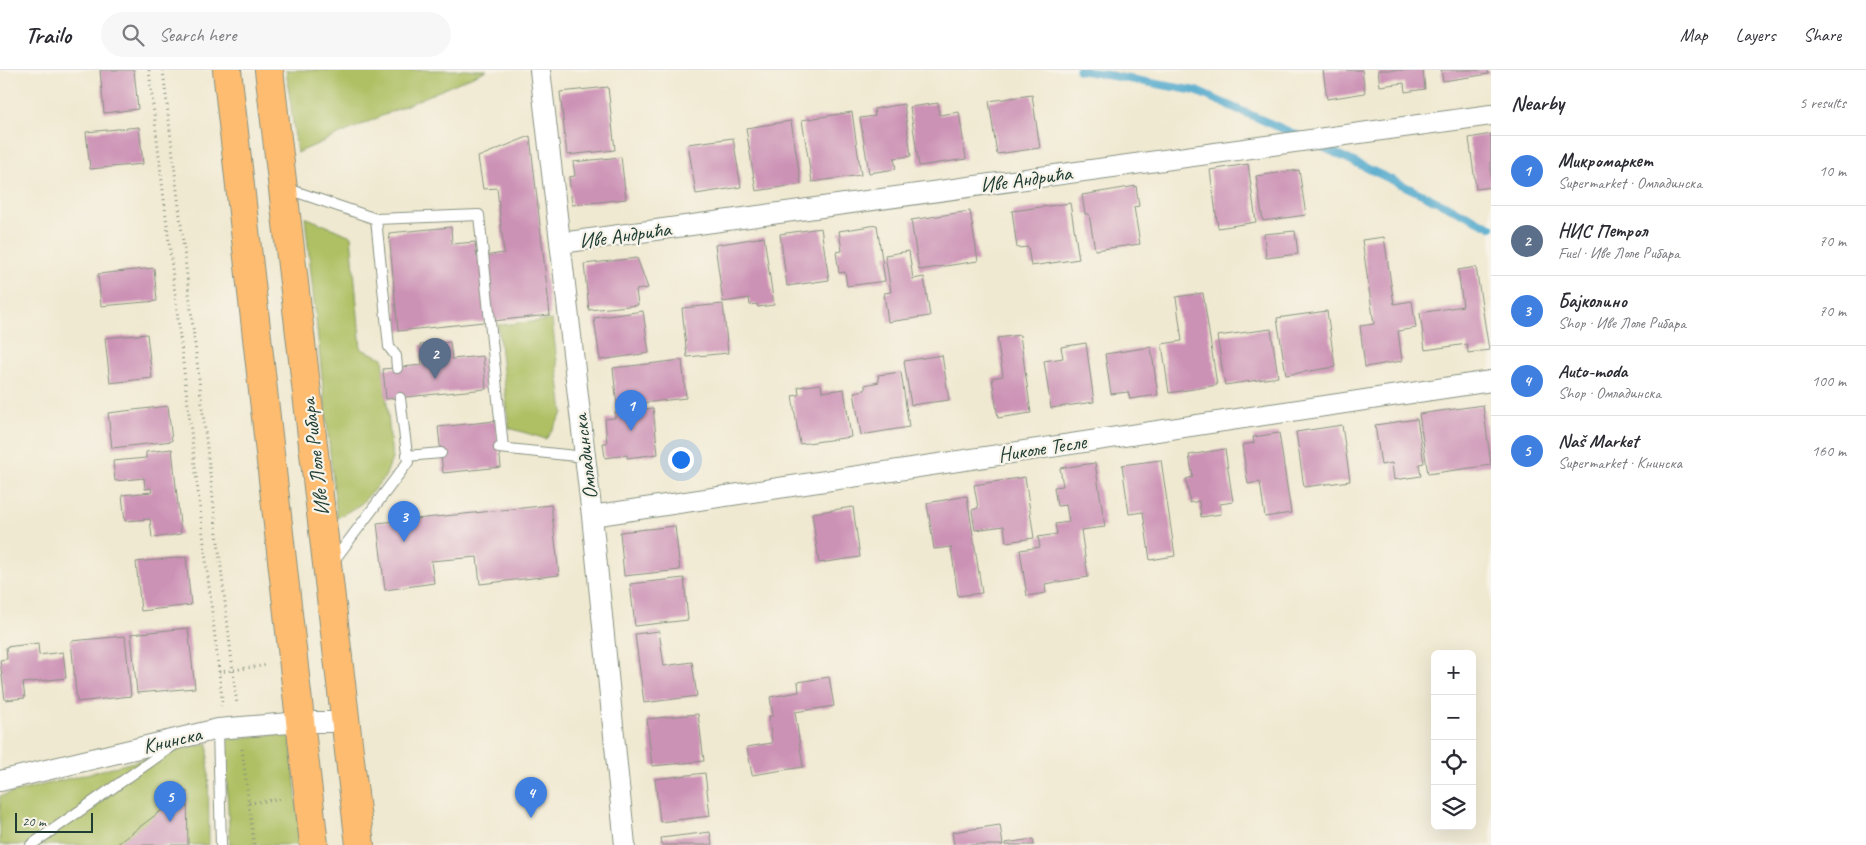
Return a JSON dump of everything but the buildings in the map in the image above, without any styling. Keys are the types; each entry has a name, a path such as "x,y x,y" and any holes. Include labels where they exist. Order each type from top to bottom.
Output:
{"main road":[{"name":"Иве Лоле Рибара","path":"227,70 314,845"},
{"name":"Иве Лоле Рибара","path":"269,70 329,568 360,845"}],"street":[{"name":"Омладинска","path":"540,70 592,516 625,845"},
{"name":"Иве Андрића","path":"561,243 1491,115"},
{"name":"Николе Тесле","path":"592,516 1491,381"},
{"name":"Книнска","path":"0,780 218,728 300,722 347,722"}],"lane":[{"path":"282,188 376,218 479,215 501,448 585,456"},
{"path":"376,218 389,347 396,356 397,368"},
{"path":"329,568 408,462 400,398"},
{"path":"407,456 441,453"},
{"path":"218,728 221,845"},
{"path":"32,845 187,736"}],"path":[{"path":"149,70 222,698 218,728"},
{"path":"163,70 254,845"}],"green space":[{"path":"286,70 487,70 297,153"},
{"path":"305,217 351,236 361,349 383,358 392,459 385,477 361,504 337,518"},
{"path":"552,320 563,413 546,439 509,428 498,325"},
{"path":"290,733 301,845 230,845 224,739"},
{"path":"208,743 209,845 0,845 0,796"}],"waterway":[{"path":"1079,70 1196,91 1299,136"},
{"path":"1316,144 1491,227"}],"place":[{"name":"НИС Петрол","path":"435,379"},
{"name":"Микромаркет","path":"631,431"},
{"name":"Бајколино","path":"404,542"},
{"name":"Auto-moda","path":"531,818"},
{"name":"Naš Market","path":"170,822"}]}
